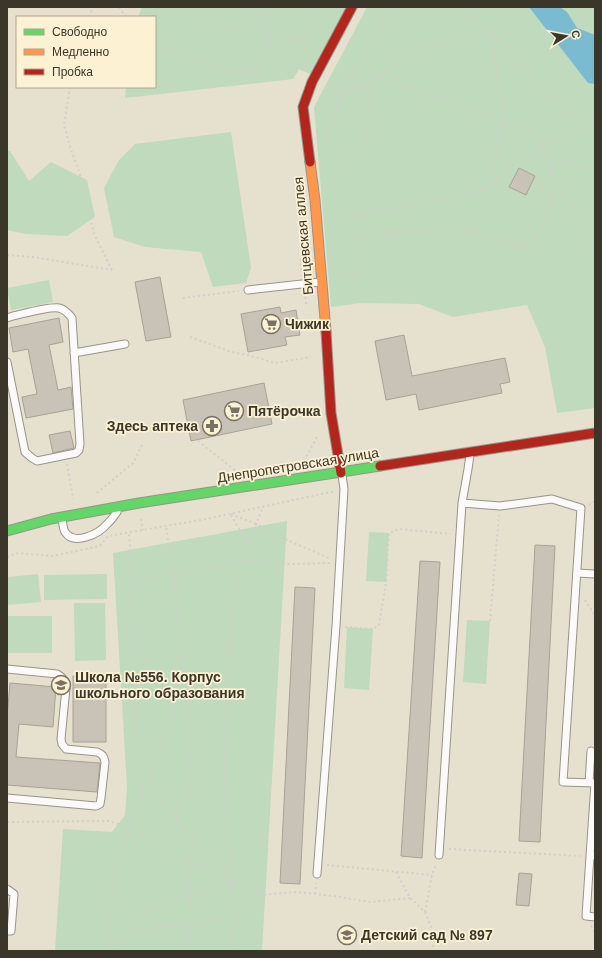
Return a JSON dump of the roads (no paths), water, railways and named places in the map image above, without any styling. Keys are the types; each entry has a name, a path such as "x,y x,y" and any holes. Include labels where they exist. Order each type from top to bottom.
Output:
{"street":[{"name":"Битцевская аллея","path":"341,473 331,413 322,282 303,107 310,86 352,7"},
{"name":"Днепропетровская улица","path":"7,531 51,519 121,507 595,433"}],"lane":[{"path":"248,290 322,282"},
{"path":"7,318 52,308 59,308 67,312 72,318 80,447 76,453 37,461 25,452 7,362"},
{"path":"74,353 125,344"},
{"path":"440,852 462,503 470,453"},
{"path":"317,874 340,563 344,489 341,473"},
{"path":"462,503 500,506 552,499 582,508 563,782 595,783 593,856 586,916 595,917"},
{"path":"62,517 64,531 70,537 78,538 90,536 106,526 121,507"},
{"path":"577,573 595,574"},
{"path":"7,669 57,674 62,677 65,681 66,688 61,739 62,744 66,748 97,752 104,757 105,762 102,798 100,804 96,806 7,798"},
{"path":"589,783 591,751"},
{"path":"7,889 14,894 11,931 7,930"}],"water":[{"path":"529,7 560,7 567,12 577,28 595,35 595,84 588,83"}],"place":[{"name":"Чижик","path":"271,324"},
{"name":"Пятёрочка","path":"234,411"},
{"name":"Здесь аптека","path":"212,426"},
{"name":"Школа №556. Корпус школьного образования","path":"61,685"},
{"name":"Детский сад № 897","path":"347,935"}]}
